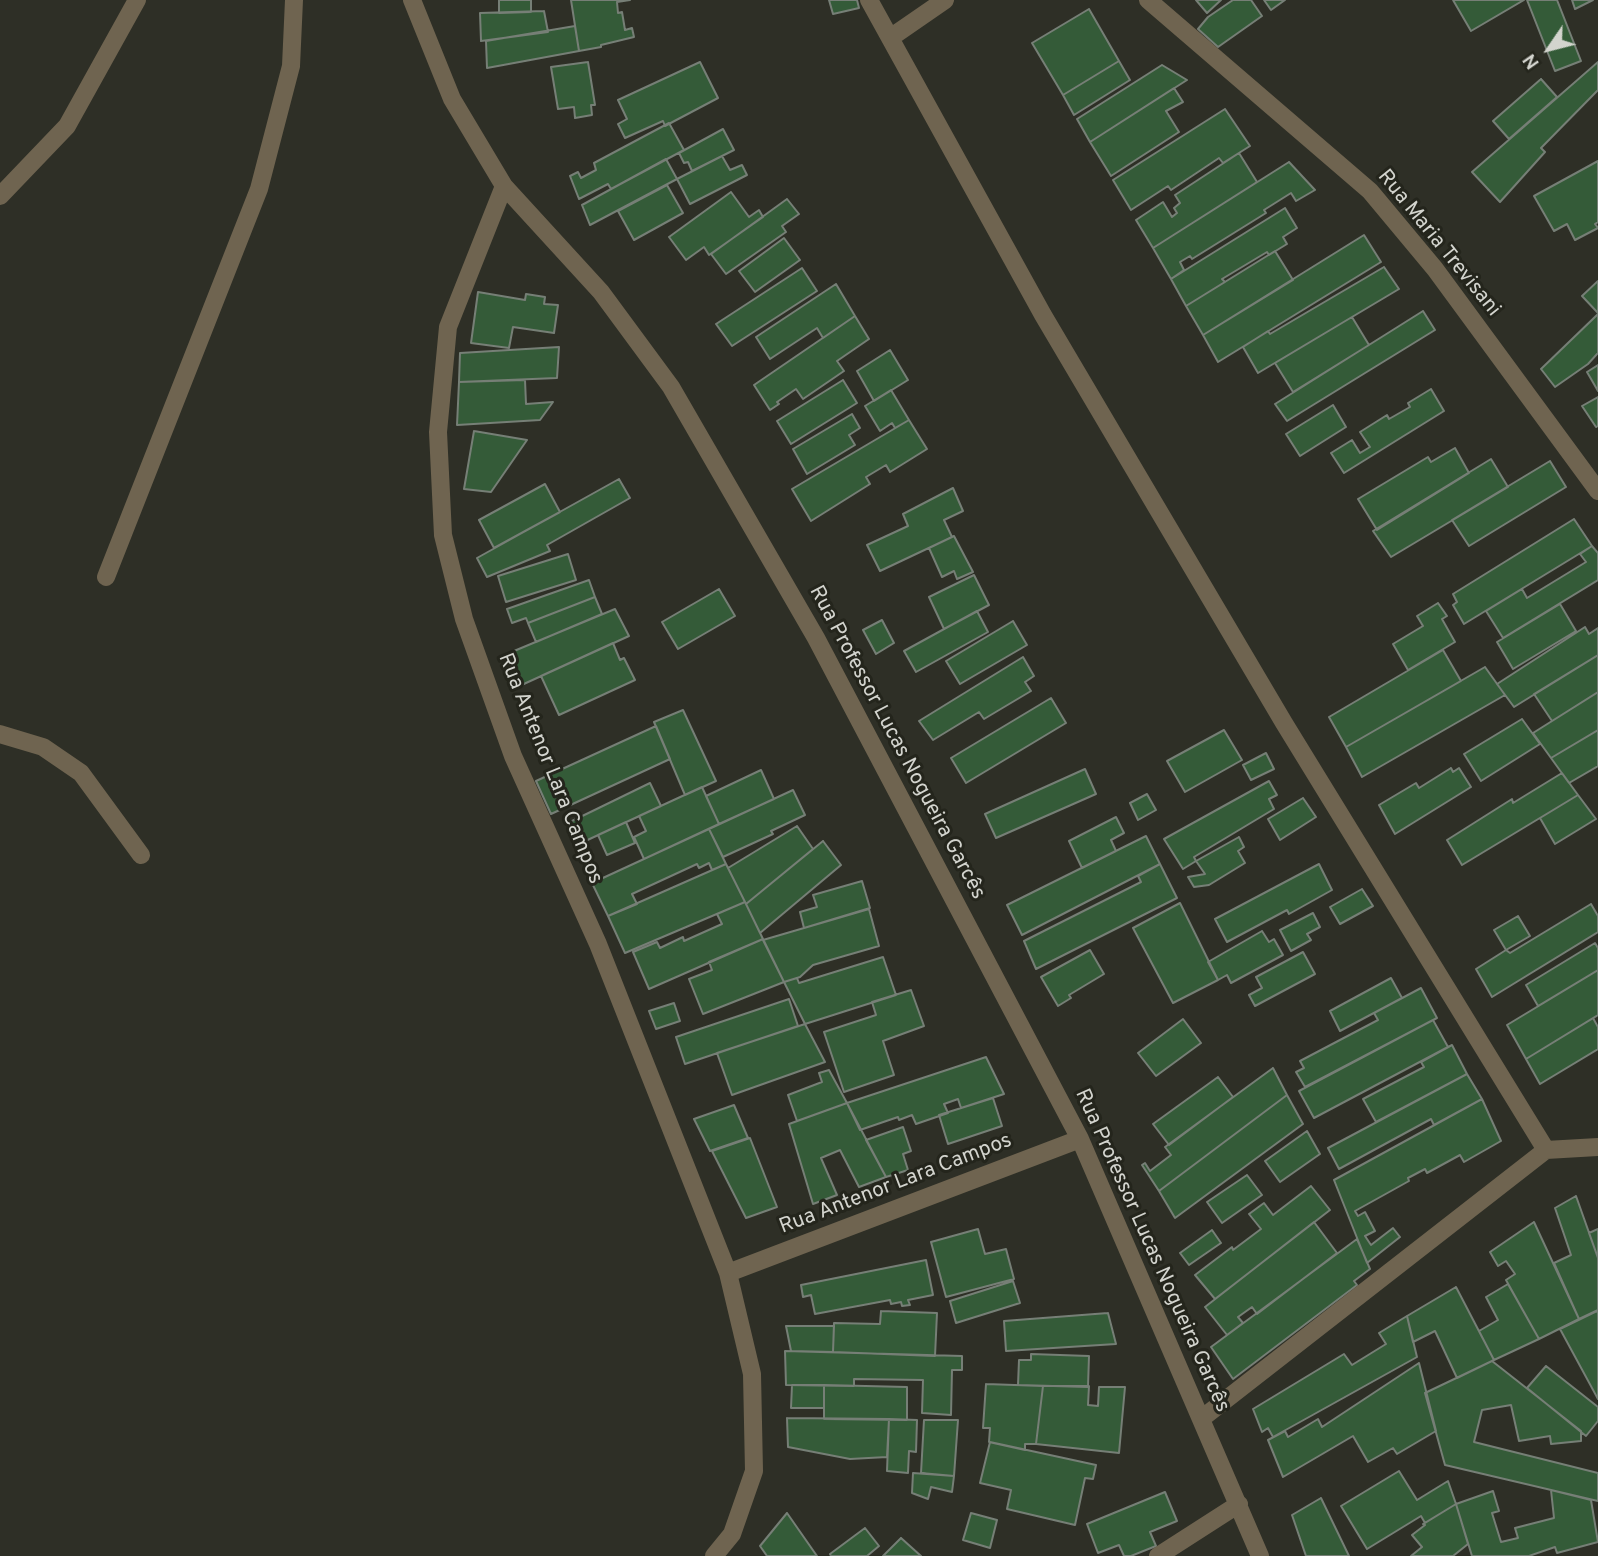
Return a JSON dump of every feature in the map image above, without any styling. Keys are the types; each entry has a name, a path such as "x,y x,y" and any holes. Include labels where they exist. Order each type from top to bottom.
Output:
{"street":[{"path":"0,197 67,126 137,0"},
{"path":"106,577 259,189 291,66 294,0"},
{"name":"Rua Professor Lucas Nogueira Garcês","path":"412,0 452,99 505,186 601,292 671,387 816,638 1080,1139 1260,1556"},
{"path":"869,0 1043,315 1284,723 1546,1150"},
{"path":"890,38 945,0"},
{"name":"Rua Maria Trevisani","path":"1148,0 1370,191 1435,269 1598,491"},
{"name":"Rua Antenor Lara Campos","path":"505,186 448,327 438,432 443,536 464,619 513,756 598,944 728,1273 752,1374 754,1471 732,1534 714,1556"},
{"path":"0,734 43,747 81,773 141,855"},
{"name":"Rua Antenor Lara Campos","path":"728,1273 1080,1139"},
{"path":"1201,1419 1546,1150 1598,1147"},
{"path":"1158,1556 1239,1504"}],"building":[{"path":"499,0 531,0 531,12 499,13"},
{"path":"571,0 630,0 617,2 618,13 622,12 625,30 632,28 634,37 579,51"},
{"path":"829,0 857,0 859,8 833,14"},
{"path":"1196,0 1221,0 1207,13"},
{"path":"1233,0 1251,0 1262,16 1218,47 1198,29 1208,17"},
{"path":"1264,0 1285,0 1271,10"},
{"path":"1453,0 1524,0 1471,31"},
{"path":"1527,0 1557,0 1581,61 1555,71"},
{"path":"1572,0 1593,0 1575,9"},
{"path":"1089,9 1119,61 1063,95 1032,43"},
{"path":"544,11 548,32 481,41 480,13"},
{"path":"575,26 579,51 487,68 486,41"},
{"path":"1119,61 1130,80 1074,115 1063,95"},
{"path":"588,62 595,105 591,105 592,115 575,118 574,107 558,109 551,67"},
{"path":"700,62 718,98 665,126 663,121 625,138 618,124 627,119 618,100"},
{"path":"1598,62 1598,90 1541,148 1545,152 1500,202 1472,172"},
{"path":"1162,65 1187,80 1090,142 1077,119"},
{"path":"1541,79 1557,97 1509,139 1493,121"},
{"path":"1174,88 1183,102 1166,111 1179,132 1111,176 1090,142"},
{"path":"1225,109 1250,146 1223,163 1219,158 1171,190 1168,186 1131,210 1113,180"},
{"path":"669,123 684,150 611,189 608,184 579,199 570,176 578,172 581,178 596,170 594,163"},
{"path":"723,129 734,150 692,171 679,153"},
{"path":"1239,153 1257,182 1153,248 1136,220 1163,202 1172,217 1177,213 1174,208 1180,203 1175,195"},
{"path":"722,156 730,170 742,165 747,175 690,204 677,179"},
{"path":"666,159 677,179 590,225 582,205"},
{"path":"1598,161 1598,222 1595,224 1598,228 1575,240 1567,224 1554,231 1534,196"},
{"path":"1289,162 1315,190 1296,201 1291,193 1264,210 1266,213 1192,259 1190,256 1180,262 1184,270 1171,279 1153,248"},
{"path":"667,185 683,213 634,240 618,211"},
{"path":"731,192 749,217 759,210 763,217 709,255 704,247 686,260 669,237"},
{"path":"787,199 799,214 782,226 786,232 726,274 711,254"},
{"path":"1285,208 1297,228 1283,237 1287,244 1269,255 1267,252 1222,279 1225,282 1186,306 1171,279"},
{"path":"1364,235 1381,262 1218,362 1203,335"},
{"path":"784,238 800,260 755,292 739,271"},
{"path":"1275,251 1293,280 1203,335 1186,306"},
{"path":"1384,267 1399,289 1258,373 1243,347"},
{"path":"802,268 817,291 732,346 716,324"},
{"path":"1598,281 1598,313 1582,296"},
{"path":"836,284 855,316 823,338 817,328 770,359 756,337"},
{"path":"478,292 525,300 526,294 545,297 544,304 558,305 554,333 513,327 509,348 471,343"},
{"path":"1423,311 1435,330 1287,421 1275,404"},
{"path":"1598,314 1598,353 1588,364 1555,387 1541,369"},
{"path":"855,316 869,339 837,361 844,371 803,399 796,389 770,410 754,385"},
{"path":"1352,317 1369,345 1293,392 1275,363"},
{"path":"559,347 557,378 459,382 460,353"},
{"path":"890,350 908,380 874,401 857,371"},
{"path":"1598,365 1598,391 1587,372"},
{"path":"525,380 526,404 553,402 540,420 457,425 459,382"},
{"path":"843,380 857,403 791,444 777,421"},
{"path":"1431,389 1444,411 1344,473 1331,453 1352,440 1360,453 1370,447 1360,432 1387,415 1389,419 1410,407 1408,403"},
{"path":"891,390 909,420 895,428 892,423 880,431 865,406"},
{"path":"1598,397 1598,426 1596,427 1582,406"},
{"path":"1333,405 1346,427 1300,456 1286,434"},
{"path":"852,414 860,428 849,435 855,445 807,474 793,449"},
{"path":"909,420 927,449 890,472 886,465 866,477 870,484 811,521 792,489"},
{"path":"474,431 527,440 491,492 464,489"},
{"path":"1455,448 1469,473 1377,530 1358,499 1428,457 1431,462"},
{"path":"1491,459 1508,487 1391,557 1373,531"},
{"path":"1550,461 1566,487 1469,546 1452,520"},
{"path":"619,479 630,498 547,545 550,551 487,577 477,558"},
{"path":"545,484 560,512 494,548 479,520"},
{"path":"953,488 963,511 944,520 952,537 880,571 867,545 908,526 903,514"},
{"path":"1574,519 1592,546 1464,624 1453,605 1457,602 1453,594"},
{"path":"954,536 973,572 957,579 954,571 942,577 929,548"},
{"path":"1592,546 1598,553 1598,580 1503,638 1486,611 1522,589 1527,598 1586,562 1580,554"},
{"path":"568,554 576,580 506,602 498,576"},
{"path":"974,575 989,605 944,629 929,597"},
{"path":"589,580 595,597 528,623 526,618 512,623 507,609"},
{"path":"719,589 735,616 678,649 662,622"},
{"path":"595,597 602,614 536,642 528,623"},
{"path":"1438,603 1447,616 1442,619 1455,642 1408,670 1393,644 1423,626 1417,616"},
{"path":"1560,604 1576,631 1513,669 1497,642"},
{"path":"615,609 629,636 515,688 502,656"},
{"path":"977,611 988,632 916,672 904,651"},
{"path":"882,620 894,643 876,654 863,630"},
{"path":"1013,621 1027,645 960,684 946,661"},
{"path":"1585,627 1589,634 1598,628 1598,655 1514,707 1497,684"},
{"path":"613,643 620,660 624,658 635,680 559,715 541,676"},
{"path":"1443,650 1461,681 1346,747 1329,717"},
{"path":"1598,655 1598,692 1552,721 1534,694"},
{"path":"1023,657 1034,676 1025,682 1031,691 984,719 979,712 933,740 919,721"},
{"path":"1485,667 1505,695 1362,777 1346,747"},
{"path":"1598,692 1598,730 1551,758 1533,733"},
{"path":"1051,698 1066,723 966,783 951,758"},
{"path":"683,710 716,781 685,795 654,722"},
{"path":"1522,719 1540,744 1481,781 1464,754"},
{"path":"656,726 670,759 551,814 536,781"},
{"path":"1224,730 1242,760 1185,792 1167,761"},
{"path":"1598,730 1598,766 1569,783 1551,758"},
{"path":"1266,753 1274,769 1251,780 1243,765"},
{"path":"1451,768 1453,772 1459,768 1471,787 1395,834 1379,805 1416,783 1419,788"},
{"path":"1085,769 1096,794 996,838 985,814"},
{"path":"761,770 774,799 719,824 706,796"},
{"path":"1562,773 1578,795 1462,865 1447,840 1512,799 1513,803"},
{"path":"1269,781 1277,795 1269,799 1274,809 1194,857 1196,861 1183,869 1164,839"},
{"path":"650,783 661,806 581,843 570,822"},
{"path":"702,787 719,824 644,859 634,837 646,831 639,816"},
{"path":"793,790 805,815 771,831 773,834 723,857 709,829"},
{"path":"1147,794 1156,810 1138,820 1130,803"},
{"path":"1578,795 1596,819 1555,844 1540,818"},
{"path":"1303,798 1316,817 1280,840 1268,819"},
{"path":"1116,817 1124,833 1111,840 1116,851 1082,868 1069,841"},
{"path":"626,822 635,843 607,855 598,835"},
{"path":"797,826 813,849 746,904 728,868"},
{"path":"709,829 726,864 712,870 709,863 699,868 697,864 632,894 637,904 608,916 592,883"},
{"path":"1146,836 1160,864 1022,935 1007,905"},
{"path":"1239,837 1244,847 1238,851 1245,863 1209,885 1194,887 1188,877 1205,874 1196,861"},
{"path":"823,841 841,865 760,933 746,904"},
{"path":"726,864 745,902 625,953 608,916"},
{"path":"1160,864 1177,898 1036,969 1024,941 1141,882 1138,876"},
{"path":"1319,864 1332,890 1289,914 1287,910 1227,942 1215,919"},
{"path":"862,881 870,908 804,928 800,912 817,907 813,895"},
{"path":"1362,889 1373,906 1340,924 1330,907"},
{"path":"745,902 763,939 649,989 633,952 657,942 660,948 683,937 684,941 722,924 717,914"},
{"path":"1180,903 1218,980 1173,1003 1133,928"},
{"path":"1591,904 1598,916 1598,932 1492,997 1476,969 1506,950 1510,953"},
{"path":"869,909 879,946 813,965 800,977 784,982 763,940"},
{"path":"1313,913 1320,927 1307,934 1311,940 1291,951 1280,930"},
{"path":"1518,916 1530,936 1506,950 1494,930"},
{"path":"1262,931 1269,942 1274,939 1283,955 1231,983 1227,975 1218,980 1208,962"},
{"path":"763,939 784,982 703,1014 689,979 712,970 709,962"},
{"path":"1595,943 1598,948 1598,970 1538,1006 1526,985"},
{"path":"1090,950 1104,974 1069,995 1071,998 1058,1006 1041,977"},
{"path":"1303,952 1315,974 1255,1006 1249,995 1262,988 1256,977"},
{"path":"883,957 896,995 805,1024 784,982 797,978 799,983"},
{"path":"1598,970 1598,1015 1526,1059 1507,1025"},
{"path":"1391,978 1402,998 1340,1031 1330,1011"},
{"path":"1421,988 1437,1018 1305,1087 1296,1072 1304,1068 1300,1061 1378,1020 1374,1013"},
{"path":"911,990 924,1026 883,1041 894,1075 844,1092 824,1032 876,1015 872,1002"},
{"path":"789,999 798,1026 685,1064 676,1037"},
{"path":"674,1003 680,1021 656,1029 649,1011"},
{"path":"1593,1018 1598,1027 1598,1049 1540,1084 1526,1059"},
{"path":"1183,1019 1201,1043 1156,1076 1138,1053"},
{"path":"1433,1020 1448,1047 1314,1118 1299,1091"},
{"path":"805,1024 825,1062 732,1095 717,1053"},
{"path":"1452,1045 1467,1074 1376,1122 1363,1099 1424,1067 1421,1062"},
{"path":"986,1057 1004,1094 961,1108 958,1099 944,1104 948,1113 916,1124 912,1115 860,1130 847,1103"},
{"path":"1273,1068 1287,1095 1159,1191 1142,1165 1145,1163 1150,1171 1171,1155 1165,1147"},
{"path":"829,1070 847,1103 797,1121 788,1095 822,1082 819,1073"},
{"path":"1467,1074 1482,1099 1434,1125 1431,1119 1339,1169 1328,1148"},
{"path":"1218,1077 1233,1097 1169,1145 1153,1124"},
{"path":"1287,1095 1303,1124 1175,1218 1159,1191"},
{"path":"993,1098 1002,1126 948,1144 939,1115"},
{"path":"1482,1099 1501,1141 1464,1162 1460,1155 1427,1173 1425,1169 1355,1211 1358,1216 1365,1212 1375,1231 1365,1236 1371,1245 1393,1228 1400,1237 1367,1263 1334,1180"},
{"path":"847,1103 886,1177 859,1187 840,1150 821,1158 837,1195 813,1204 789,1124"},
{"path":"734,1105 748,1138 710,1151 694,1119"},
{"path":"903,1127 911,1151 903,1154 908,1170 886,1177 866,1140"},
{"path":"1307,1131 1320,1154 1280,1182 1265,1161"},
{"path":"750,1138 777,1207 746,1218 712,1151"},
{"path":"1247,1175 1262,1195 1222,1223 1207,1202"},
{"path":"1311,1186 1330,1210 1215,1299 1195,1275 1261,1229 1249,1214 1264,1203 1273,1215"},
{"path":"1576,1196 1598,1258 1598,1310 1579,1319 1554,1263 1571,1255 1555,1208"},
{"path":"1314,1222 1337,1253 1257,1314 1252,1307 1238,1317 1243,1323 1227,1335 1205,1307"},
{"path":"1534,1222 1579,1319 1539,1339 1506,1280 1515,1274 1506,1261 1498,1266 1490,1252"},
{"path":"978,1229 985,1254 1006,1249 1014,1279 946,1297 931,1242"},
{"path":"1598,1229 1598,1258 1589,1233"},
{"path":"1212,1230 1221,1243 1189,1265 1180,1253"},
{"path":"1357,1239 1370,1269 1354,1281 1357,1285 1233,1379 1211,1347"},
{"path":"926,1260 933,1295 908,1300 910,1305 902,1306 901,1302 891,1304 890,1300 815,1314 811,1295 803,1297 801,1285"},
{"path":"1013,1281 1020,1303 956,1323 950,1301"},
{"path":"1508,1284 1539,1339 1494,1360 1479,1331 1498,1320 1486,1297"},
{"path":"1456,1287 1494,1360 1457,1378 1435,1331 1413,1342 1407,1316"},
{"path":"881,1311 937,1313 935,1356 833,1352 834,1323 880,1324"},
{"path":"1597,1311 1598,1313 1598,1399 1560,1329"},
{"path":"1108,1313 1116,1344 1006,1351 1004,1321"},
{"path":"1407,1316 1417,1357 1273,1437 1268,1428 1262,1432 1253,1409 1344,1354 1352,1365 1386,1344 1379,1333"},
{"path":"786,1326 834,1326 833,1352 791,1351"},
{"path":"785,1351 962,1356 962,1370 952,1370 951,1415 922,1413 923,1380 854,1379 854,1386 786,1385"},
{"path":"1031,1354 1089,1356 1088,1387 1018,1385 1019,1360 1031,1360"},
{"path":"1492,1361 1581,1431 1581,1441 1551,1444 1550,1436 1519,1441 1511,1405 1482,1410 1474,1442 1598,1473 1598,1501 1445,1465 1425,1393"},
{"path":"1419,1363 1436,1431 1397,1454 1393,1448 1368,1462 1353,1436 1283,1477 1268,1440 1285,1431 1288,1437 1318,1419 1322,1427"},
{"path":"1546,1366 1598,1407 1598,1421 1586,1436 1527,1388"},
{"path":"986,1384 1043,1386 1036,1444 1025,1444 1025,1450 989,1442 990,1428 983,1428"},
{"path":"792,1385 824,1385 824,1408 791,1408"},
{"path":"824,1385 907,1387 907,1420 824,1419"},
{"path":"1043,1386 1089,1386 1088,1405 1098,1406 1099,1387 1125,1387 1119,1453 1036,1444"},
{"path":"787,1418 889,1419 887,1457 850,1459 788,1447"},
{"path":"889,1419 917,1420 916,1452 909,1451 908,1473 887,1471"},
{"path":"924,1420 958,1420 954,1476 921,1473"},
{"path":"990,1442 1096,1465 1093,1479 1085,1478 1075,1525 1007,1509 1011,1490 980,1483"},
{"path":"1399,1471 1417,1500 1448,1481 1456,1504 1425,1523 1421,1516 1367,1549 1341,1506"},
{"path":"913,1473 954,1476 952,1492 931,1487 928,1499 912,1493"},
{"path":"1551,1490 1591,1500 1598,1542 1557,1553 1555,1547 1529,1556 1472,1556 1456,1504 1493,1491 1499,1511 1492,1513 1501,1542 1518,1538 1515,1528 1554,1518"},
{"path":"1165,1492 1177,1521 1150,1532 1156,1546 1131,1556 1124,1556 1119,1545 1098,1553 1087,1524"},
{"path":"1321,1498 1349,1556 1306,1556 1292,1515"},
{"path":"1456,1504 1468,1544 1453,1556 1411,1556 1422,1547 1412,1535 1425,1525 1423,1524"},
{"path":"787,1513 817,1556 767,1556 760,1546"},
{"path":"971,1513 997,1520 990,1548 963,1540"},
{"path":"865,1528 879,1546 867,1556 831,1556 830,1554"},
{"path":"901,1538 921,1556 883,1556"}]}
